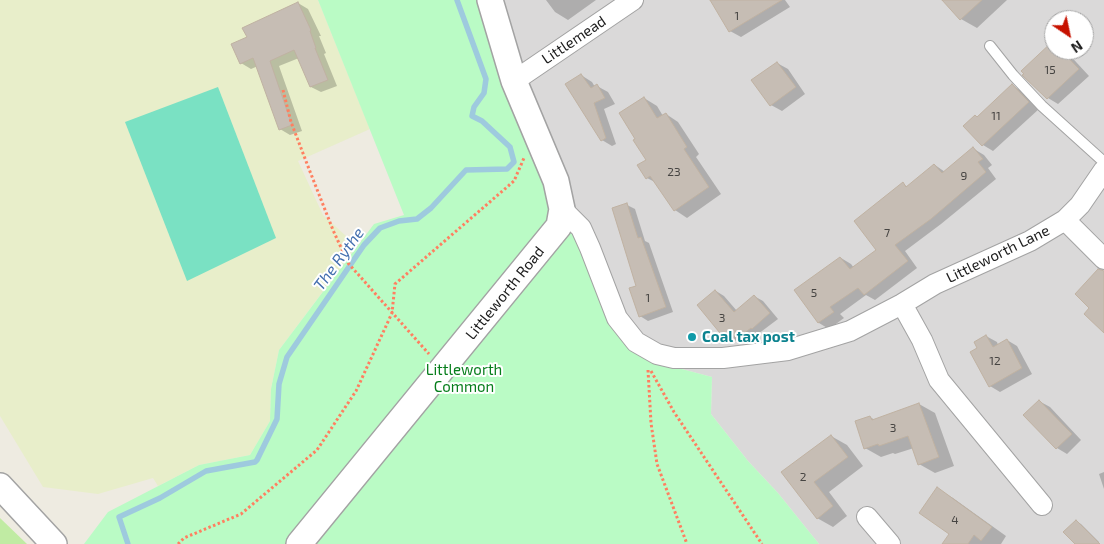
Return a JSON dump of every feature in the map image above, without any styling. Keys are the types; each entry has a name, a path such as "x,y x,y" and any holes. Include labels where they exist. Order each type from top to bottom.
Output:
{"street":[{"path":"490,0 514,81 556,182 562,209"},
{"name":"Littlemead","path":"514,81 633,0"},
{"name":"Littleworth Lane","path":"562,209 580,228 590,248 617,318 636,342 657,354 674,358 723,358 788,350 850,331 902,304 935,284 1023,245 1066,220 1080,205 1104,170"},
{"name":"Littleworth Road","path":"299,544 558,226 562,209"},
{"path":"1066,220 1104,259"},
{"path":"902,304 922,340 939,380 1042,505"},
{"path":"0,486 54,544"},
{"path":"867,517 890,544"}],"lane":[{"path":"990,46 1013,76 1042,106 1104,162"}],"path":[{"path":"283,90 291,122 333,230 348,263 442,370"},
{"path":"178,544 184,538 241,514 317,450 356,391 392,313 395,284 486,203 514,181 523,159 541,146"},
{"path":"687,544 658,464 651,423 647,364 674,412 762,544"}],"shaded area":[{"path":"488,0 1104,0 1104,544 819,544 778,493 748,461 711,414 712,377 678,368 617,318"}],"green space":[{"path":"0,0 318,0 370,129 298,161 323,215 357,246 279,350 271,389 270,421 250,455 199,465 158,486 153,478 98,494 43,487 0,416"},
{"name":"Littleworth Common","path":"318,0 488,0 617,318 678,368 712,377 711,414 748,461 778,493 819,544 84,544 108,512 199,465 250,455 270,421 271,389 279,350 374,224 404,215"},
{"path":"218,87 276,238 187,281 125,122"},
{"path":"0,518 27,544 0,544"}],"building":[{"path":"710,0 782,0 729,32"},
{"path":"942,0 982,0 960,20"},
{"path":"298,2 311,30 315,48 328,80 310,87 294,50 270,61 292,125 279,130 253,58 240,64 231,44 247,37 242,28"},
{"path":"1044,49 1044,60 1070,60 1079,69 1047,99 1022,75 1024,74 1021,71"},
{"path":"777,62 796,87 770,106 751,80"},
{"path":"581,74 591,88 597,84 605,98 594,103 606,138 601,141 565,84"},
{"path":"1012,84 1029,102 982,146 963,126 975,115 977,117"},
{"path":"644,97 657,118 666,113 687,147 684,149 709,187 674,211 650,176 646,179 637,165 646,160 619,113"},
{"path":"973,147 983,159 978,162 986,172 931,219 895,245 908,261 864,295 858,288 830,307 834,312 818,323 794,290 840,257 850,269 876,250 854,221 903,182 906,187 934,164 942,173"},
{"path":"627,203 638,238 641,237 666,307 639,317 629,288 636,286 612,208"},
{"path":"1098,269 1104,271 1104,333 1084,314 1089,308 1075,294"},
{"path":"715,290 734,312 754,295 770,313 737,339 731,332 724,338 697,305"},
{"path":"986,335 993,347 1007,339 1022,368 989,387 970,352 977,348 974,342"},
{"path":"1039,400 1072,434 1056,449 1023,415"},
{"path":"919,403 939,457 918,465 908,436 864,449 855,421 870,416 872,420"},
{"path":"831,435 848,457 814,482 833,506 817,519 781,472"},
{"path":"937,487 992,527 981,541 974,535 968,544 942,544 949,534 919,513"},
{"path":"1076,520 1100,544 1075,544 1063,532"}],"waterway":[{"name":"The Rythe","path":"128,544 119,517 160,498 206,471 255,462 257,460 277,419 279,384 287,357 364,245 380,228 399,221 417,219 431,208 466,170 507,169 514,162 510,147 482,121 472,116 474,107 484,93 486,79 457,0"}],"place":[{"name":"Coal tax post","path":"692,337"}]}
